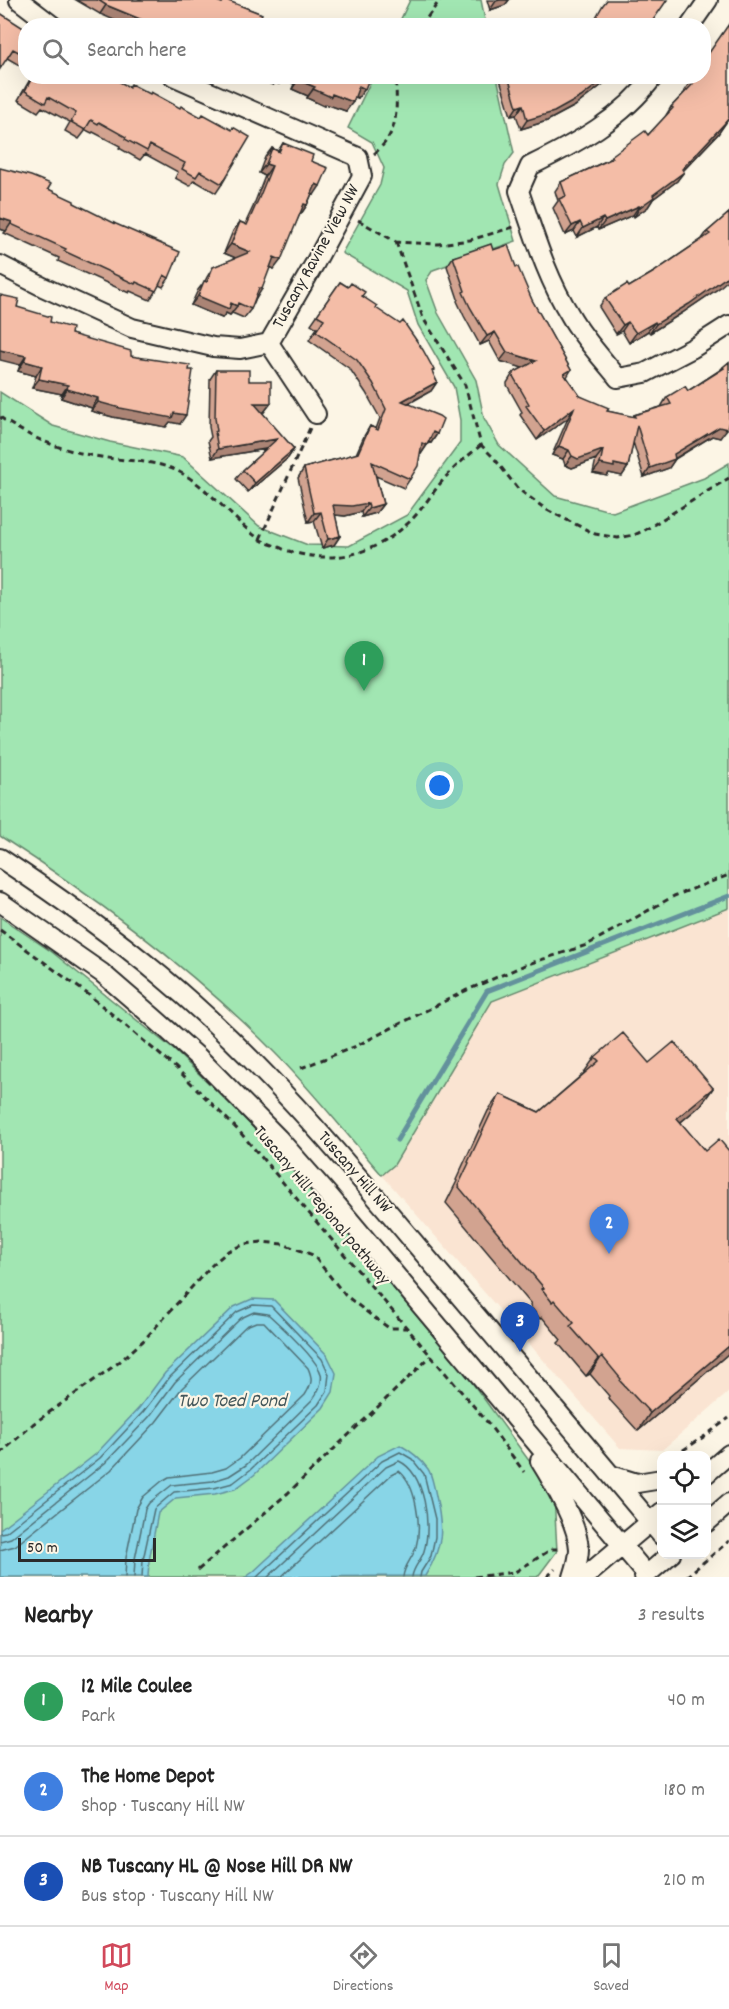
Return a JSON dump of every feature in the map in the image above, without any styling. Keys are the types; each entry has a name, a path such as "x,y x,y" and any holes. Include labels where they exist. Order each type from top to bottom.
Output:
{"street":[{"path":"19,0 43,18"},
{"path":"696,18 708,0"},
{"name":"Tuscany Ravine View NW","path":"0,265 132,328 213,347 240,349 269,343 362,176 358,157 191,84"},
{"path":"647,84 633,100 601,128 530,166 519,191 542,258 559,296 583,336 618,378 645,373 693,348 729,325"},
{"path":"269,343 316,414"},
{"name":"Tuscany Hill NW","path":"0,858 107,933 163,978 255,1062 356,1174 611,1475 657,1522"},
{"name":"Tuscany Hill NW","path":"0,902 102,973 226,1085 278,1138 623,1545 646,1576"},
{"path":"519,1423 555,1485 577,1536 578,1561 573,1577"},
{"path":"711,1456 729,1443"},
{"path":"711,1470 729,1454"},
{"path":"611,1475 637,1483 657,1480"},
{"path":"711,1519 729,1503"},
{"path":"585,1577 623,1545 657,1524"},
{"path":"646,1576 665,1559"}],"path":[{"path":"427,18 440,0"},
{"path":"358,157 374,154 390,138 396,122 396,84"},
{"path":"343,211 396,242 438,244 470,240 530,222"},
{"path":"396,242 423,318 465,385 481,445 518,489 528,497 580,528 605,537 626,537 645,530 729,478"},
{"path":"260,539 316,414"},
{"path":"0,417 39,440 66,450 99,457 156,464 172,469 198,485 260,539 303,556 321,558 354,555 389,538 415,517 444,479 481,445"},
{"path":"301,1068 354,1047 465,991 525,965 587,945 674,896 729,875"},
{"name":"Tuscany Hill regional pathway","path":"0,930 89,996 176,1068 239,1131 488,1423 530,1481"},
{"path":"0,1454 33,1424 118,1363 143,1341 211,1266 228,1251 245,1244 262,1242 283,1245 313,1255 345,1294 372,1316 389,1328 406,1328"},
{"path":"198,1570 288,1493 431,1356"},
{"path":"681,1451 705,1437 729,1418"},
{"path":"686,1577 729,1541"},
{"path":"474,1577 515,1572 552,1549 566,1549"}],"shaded area":[{"path":"729,908 729,1392 662,1450 620,1448 382,1175 395,1165 492,1001"}],"green space":[{"path":"410,0 481,0 485,18 401,18"},
{"path":"370,84 499,84 514,153 505,165 499,184 516,241 433,270 426,280 438,313 476,380 484,418 499,445 555,496 613,512 704,478 729,463 729,908 492,1001 394,1165 382,1175 288,1067 243,1021 143,936 0,836 0,392 53,426 110,442 183,457 259,526 308,545 349,546 407,515 460,443 460,420 454,387 418,325 407,291 342,253 380,185 384,168 372,142 348,128"},
{"path":"0,917 52,952 174,1050 240,1113 326,1208 468,1377 554,1495 557,1551 537,1577 0,1577"}],"water":[{"name":"Two Toed Pond","path":"252,1299 274,1300 327,1355 336,1373 333,1392 323,1408 254,1475 235,1489 215,1494 176,1498 158,1513 148,1577 0,1577 0,1529 96,1454 139,1408 165,1373 234,1307"},
{"path":"400,1445 422,1461 428,1469 438,1504 441,1525 439,1545 425,1576 246,1577 378,1456"}],"building":[{"path":"98,0 214,0 222,3 226,0 262,14 261,16 266,18 138,18"},
{"path":"607,0 667,0 655,18 596,18"},
{"path":"0,13 18,25 18,52 13,49 0,69"},
{"path":"729,24 729,118 682,169 684,172 640,207 605,221 603,218 583,228 580,222 572,226 559,199 566,196 561,182 613,158 611,156 645,131 648,135 693,84 711,84 711,50"},
{"path":"29,84 124,84 129,87 131,84 201,117 203,114 232,130 233,127 250,137 222,184 200,171 196,177 182,169 185,163 150,145 147,151 99,122 98,124 91,120 85,130 71,122 76,113 48,97 45,103 25,91"},
{"path":"308,84 367,84 365,89 359,86 353,102 332,94 331,97 313,89 315,87"},
{"path":"510,84 598,84 581,97 554,112 527,120 523,105 517,107"},
{"path":"283,143 313,155 311,161 328,168 320,186 316,184 307,205 304,204 281,260 274,257 262,289 259,288 251,309 238,303 237,306 231,303 229,309 198,296 213,267 250,252 231,244 240,222 247,225 259,198 272,166 266,164 272,148 279,152"},
{"path":"0,168 51,184 48,189 74,203 180,252 169,278 164,275 156,291 136,282 135,284 0,218"},
{"path":"729,213 729,275 656,324 655,322 636,333 628,322 623,325 605,298 627,284 629,287 654,272 710,234 707,232"},
{"path":"491,244 493,250 508,245 532,300 571,370 564,374 580,396 609,408 607,411 635,417 634,415 671,404 667,397 685,386 688,391 724,368 729,362 727,429 719,427 674,454 675,459 650,468 637,425 628,467 600,464 603,450 578,459 572,456 569,450 559,446 574,408 544,431 526,406 529,404 513,376 513,373 536,361 507,352 495,332 487,336 463,292 465,291 453,257"},
{"path":"340,282 348,287 351,283 365,292 362,296 377,306 376,308 400,324 403,321 423,350 434,370 432,371 437,382 402,401 443,419 437,434 433,432 427,445 422,443 418,466 410,479 372,462 383,504 369,508 368,503 352,506 333,505 340,536 328,539 321,512 314,513 304,468 358,453 370,426 378,430 386,409 373,383 357,360 316,331 324,319 317,315"},
{"path":"0,295 19,299 17,307 51,317 50,322 72,328 71,334 131,351 131,356 190,365 189,370 193,370 186,415 174,413 172,418 120,408 98,402 98,398 67,389 68,385 39,379 42,366 24,361 26,356 0,350"},
{"path":"216,370 249,370 249,381 271,381 271,403 254,403 294,449 255,483 243,470 277,439 218,449 215,432 217,431"},
{"path":"623,1033 649,1063 674,1042 713,1088 677,1118 705,1151 719,1139 729,1151 729,1346 650,1413 620,1381 621,1379 602,1356 599,1359 570,1326 574,1323 554,1300 552,1302 542,1289 544,1288 458,1186 500,1094 539,1112 599,1061 595,1057"}],"waterway":[{"path":"397,1140 487,991 729,896"}],"place":[{"name":"12 Mile Coulee","path":"364,691"},
{"name":"The Home Depot","path":"609,1254"},
{"name":"NB Tuscany HL @ Nose Hill DR NW","path":"520,1352"}]}
